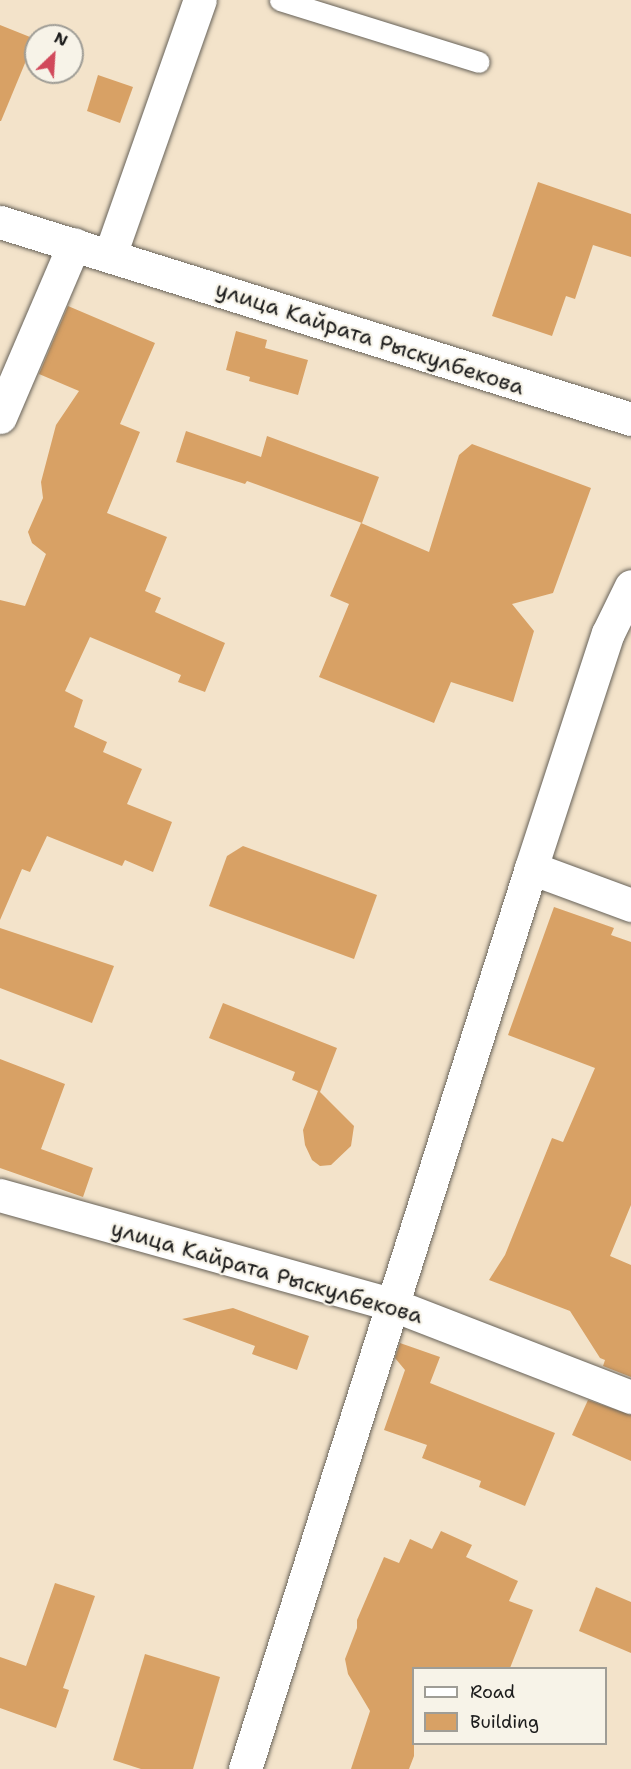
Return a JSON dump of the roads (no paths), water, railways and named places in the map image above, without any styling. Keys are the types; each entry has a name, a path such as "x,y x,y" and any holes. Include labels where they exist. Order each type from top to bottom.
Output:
{"street":[{"path":"110,255 156,132 190,3"},
{"name":"улица Кайрата Рыскулбекова","path":"0,222 110,255 419,356 631,420"},
{"path":"0,417 74,244"},
{"path":"245,1769 390,1304 531,868 608,633 631,586"},
{"path":"531,868 631,905"},
{"name":"улица Кайрата Рыскулбекова","path":"0,1195 390,1304 631,1397"}],"lane":[{"path":"280,0 479,62"}]}
